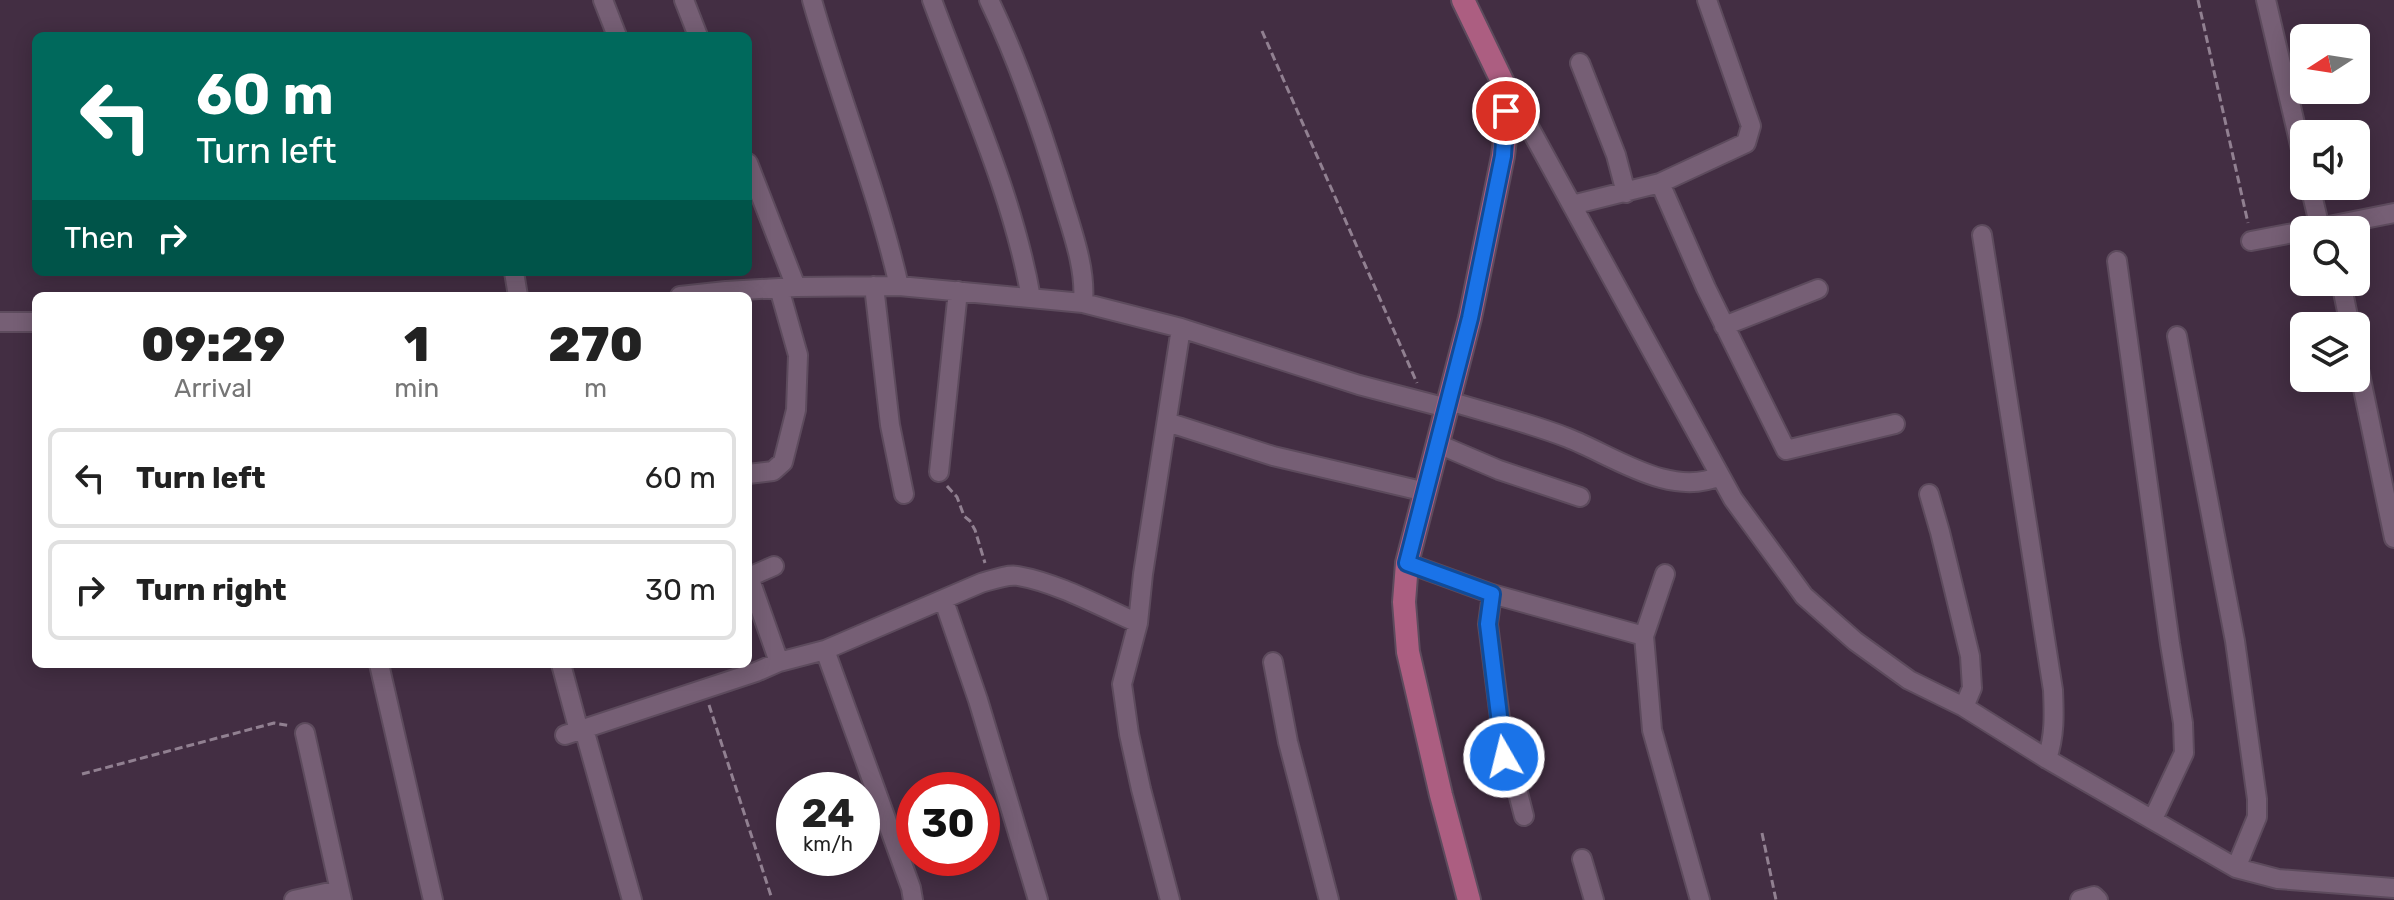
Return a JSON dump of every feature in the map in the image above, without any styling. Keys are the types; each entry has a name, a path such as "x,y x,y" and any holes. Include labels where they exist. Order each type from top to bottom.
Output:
{"main road":[{"path":"1463,0 1504,85 1506,131 1470,318 1407,563 1404,602 1408,652 1469,900"}],"street":[{"path":"603,0 615,32"},
{"path":"684,0 696,32"},
{"path":"812,0 874,189 899,286"},
{"path":"932,0 999,174 1025,259 1031,298"},
{"path":"989,0 1042,130 1077,251 1083,303"},
{"path":"1572,205 1660,183 1746,143 1751,126 1707,0"},
{"path":"2266,0 2294,120"},
{"path":"1580,63 1616,155 1626,193"},
{"path":"1504,85 1733,499 1804,596 1855,641 1909,680 1964,707 2047,759 2236,868 2278,879 2394,888"},
{"path":"752,175 788,287 798,355 796,410 783,462 773,471 752,474"},
{"path":"1660,183 1724,326 1786,450 1895,424"},
{"path":"2370,218 2394,213"},
{"path":"2251,241 2290,234"},
{"path":"1982,235 2053,690 2055,727 2047,759"},
{"path":"2117,261 2183,723 2186,768 2182,783"},
{"path":"721,276 726,291"},
{"path":"874,286 890,425 904,494"},
{"path":"717,292 788,287 899,286 1083,303 1181,328 1359,385 1567,437 1653,476 1694,483 1720,476"},
{"path":"1724,326 1818,289"},
{"path":"939,472 958,291"},
{"path":"0,322 32,322"},
{"path":"1170,900 1141,789 1122,684 1138,623 1181,328"},
{"path":"2177,336 2235,641 2257,799 2257,817 2236,868"},
{"path":"2364,392 2394,538"},
{"path":"1167,422 1273,456 1426,492"},
{"path":"1438,444 1499,470 1580,497"},
{"path":"1929,494 1970,656 1972,688 1964,707"},
{"path":"1407,563 1492,594 1644,636"},
{"path":"752,576 774,566"},
{"path":"1665,574 1644,636 1652,730 1700,900"},
{"path":"576,732 779,662 825,650 994,579 1016,575 1054,587 1138,623"},
{"path":"752,586 779,662"},
{"path":"1492,594 1488,624 1508,781 1517,789 1524,816"},
{"path":"944,601 978,700 1038,900"},
{"path":"825,650 883,805 913,900"},
{"path":"1273,662 1288,742 1329,900"},
{"path":"380,668 433,900"},
{"path":"562,668 576,732 632,900"},
{"path":"294,900 341,895 305,733"},
{"path":"2153,819 2184,753"},
{"path":"1582,859 1594,900"},
{"path":"2080,900 2094,896 2098,900"}],"path":[{"path":"2198,0 2251,241"},
{"path":"1262,31 1420,392 1448,405"},
{"path":"939,472 975,530 984,562 994,579"},
{"path":"704,690 772,899"},
{"path":"82,774 274,723 286,723 305,733"},
{"path":"1762,833 1776,900"}],"route":[{"path":"1504,757 1488,624 1492,594 1407,563 1470,318 1503,156 1506,111"}]}
